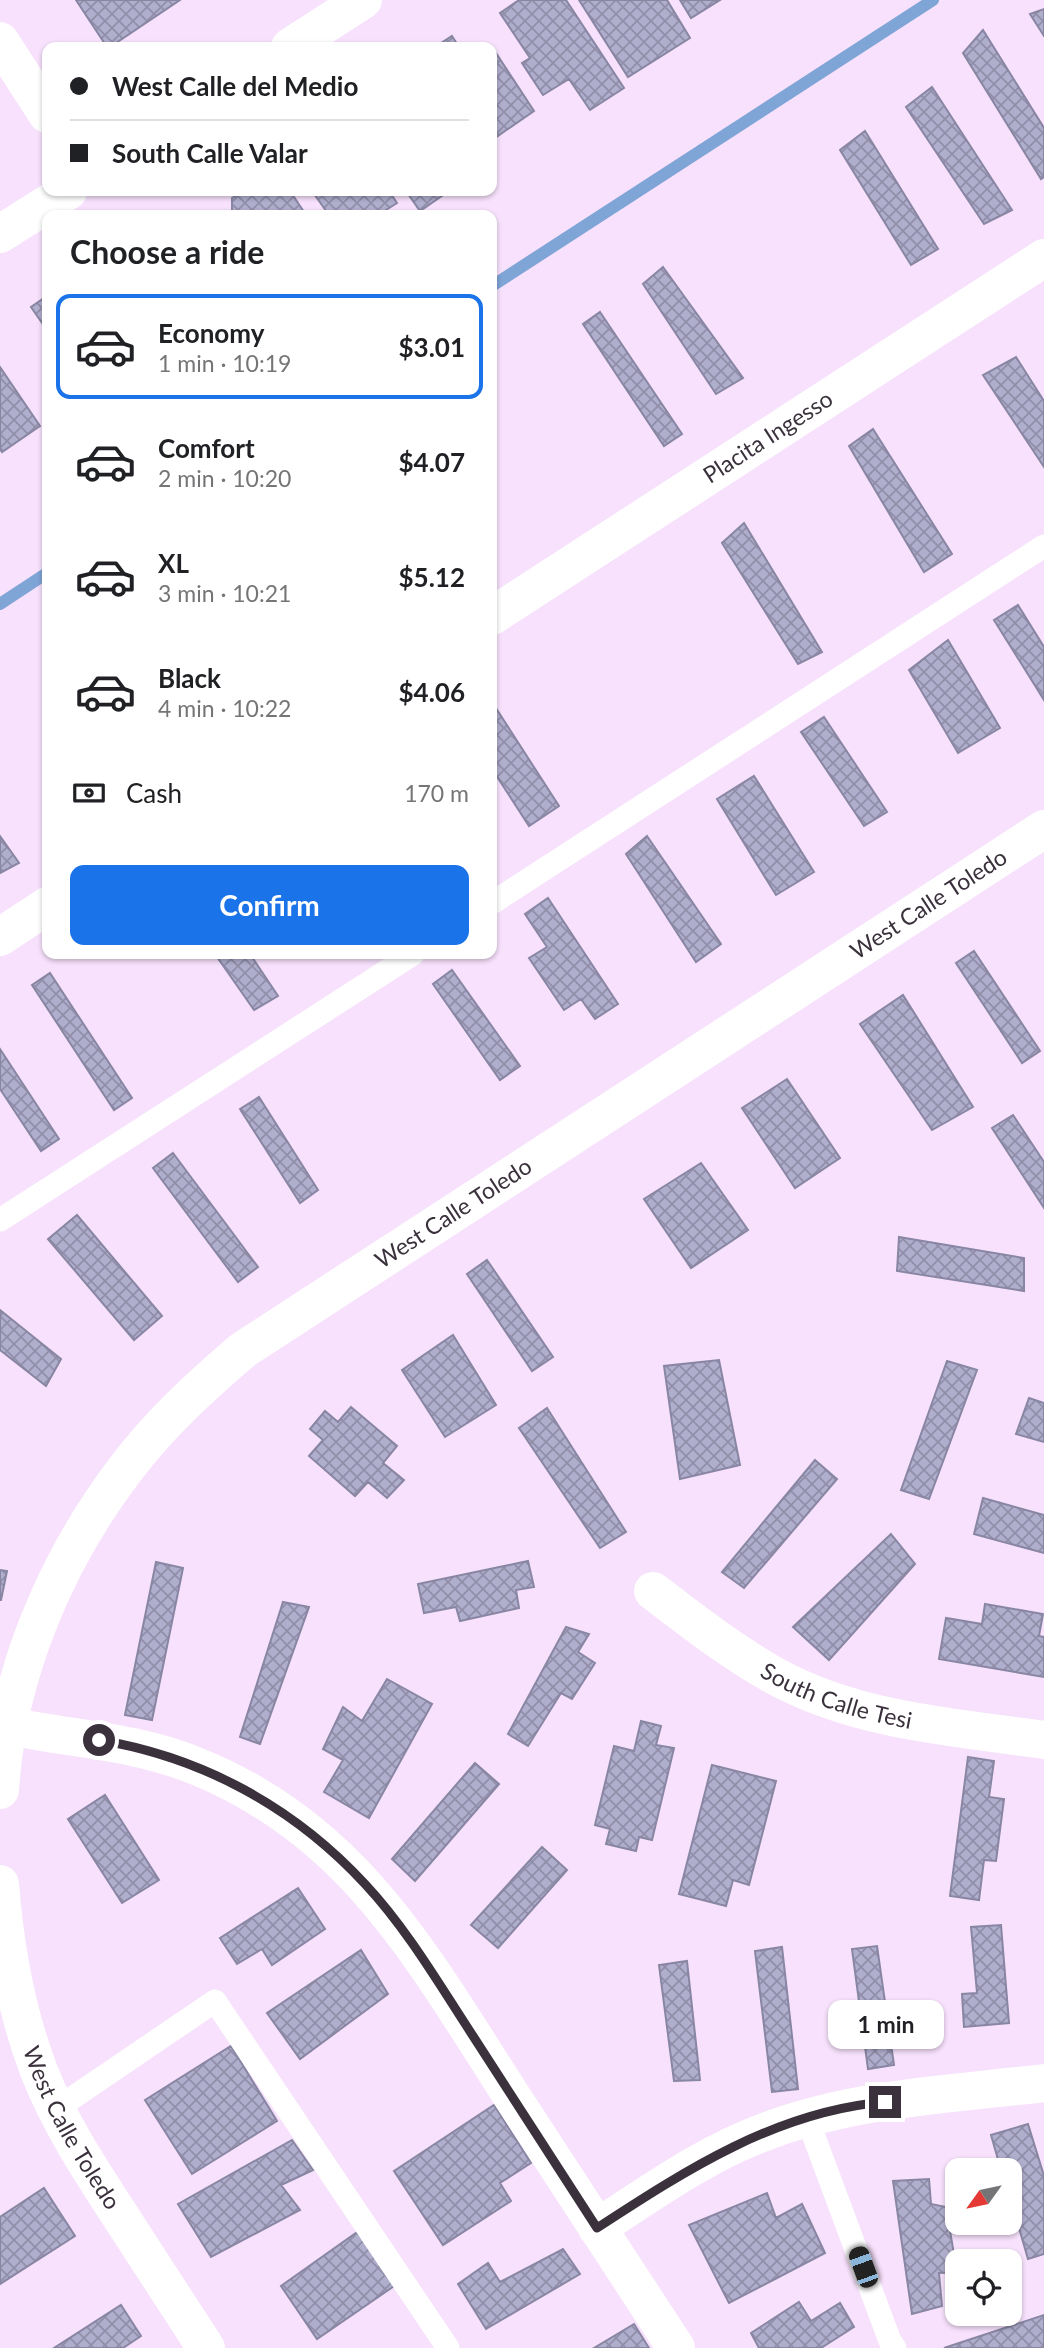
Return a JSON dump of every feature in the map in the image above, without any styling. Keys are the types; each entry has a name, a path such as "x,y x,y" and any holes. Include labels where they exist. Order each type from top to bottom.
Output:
{"street":[{"path":"298,42 363,0"},
{"path":"0,41 42,106"},
{"path":"0,234 60,196"},
{"name":"Placita Ingesso","path":"497,613 1044,258"},
{"name":"West Calle Toledo","path":"0,1790 4,1725 48,1600 93,1516 124,1471 158,1430 216,1373 255,1342 1044,829"},
{"path":"0,937 42,909"},
{"name":"South Calle Tesi","path":"653,1591 744,1657 776,1677 809,1692 878,1714 917,1723 1044,1740"},
{"path":"4,1725 121,1744 195,1765 270,1803 302,1825 335,1854 366,1885 393,1918 441,1987 676,2348"},
{"name":"West Calle Toledo","path":"0,1884 4,1927 18,2002 39,2072 89,2169 206,2348"},
{"path":"597,2228 689,2169 768,2130 844,2108 1044,2083"}],"lane":[{"path":"497,900 1044,546"},
{"path":"0,1220 404,959"},
{"path":"56,2109 215,2001 448,2348"},
{"path":"807,2118 895,2348"}],"building":[{"path":"76,0 180,0 117,42 104,42"},
{"path":"519,0 566,0 624,88 590,110 569,79 543,95 522,63 530,58 500,13"},
{"path":"579,0 667,0 690,38 628,77"},
{"path":"680,0 720,0 691,18"},
{"path":"1044,9 1044,36 1030,14"},
{"path":"983,30 1044,128 1044,177 1041,179 963,53"},
{"path":"452,36 456,42 443,42"},
{"path":"497,55 534,111 497,137"},
{"path":"932,87 1012,210 984,224 906,107"},
{"path":"865,131 938,249 911,265 840,150"},
{"path":"293,196 303,210 232,210 232,198"},
{"path":"316,196 392,196 397,203 386,210 325,210"},
{"path":"410,196 442,196 421,210"},
{"path":"663,267 743,378 716,394 643,284"},
{"path":"42,299 42,323 31,307"},
{"path":"600,312 682,434 664,446 583,324"},
{"path":"1016,357 1044,401 1044,467 983,375"},
{"path":"0,367 40,426 2,452 0,449"},
{"path":"873,429 952,554 924,572 849,446"},
{"path":"744,523 822,652 798,664 722,543"},
{"path":"1018,605 1044,647 1044,700 994,620"},
{"path":"948,640 1000,728 958,753 909,670"},
{"path":"497,710 559,806 529,826 497,777"},
{"path":"824,717 887,812 864,826 801,732"},
{"path":"754,776 814,872 776,895 717,799"},
{"path":"0,836 19,863 0,873"},
{"path":"647,836 721,944 696,962 626,854"},
{"path":"548,898 618,1004 595,1019 581,999 564,1010 529,958 547,947 525,914"},
{"path":"974,951 1040,1051 1022,1063 956,963"},
{"path":"218,959 253,959 278,996 254,1010"},
{"path":"452,970 520,1066 500,1080 433,984"},
{"path":"50,973 132,1098 114,1110 32,985"},
{"path":"903,995 973,1107 932,1130 860,1024"},
{"path":"0,1049 59,1139 41,1151 0,1089"},
{"path":"787,1079 840,1158 795,1188 742,1108"},
{"path":"259,1097 318,1190 300,1203 240,1109"},
{"path":"1013,1115 1044,1162 1044,1208 992,1128"},
{"path":"173,1153 258,1267 238,1282 153,1168"},
{"path":"701,1163 748,1230 691,1268 644,1199"},
{"path":"77,1215 162,1316 134,1340 48,1239"},
{"path":"899,1237 1024,1258 1024,1291 897,1271"},
{"path":"487,1260 553,1357 532,1371 467,1274"},
{"path":"0,1310 61,1359 46,1386 0,1350"},
{"path":"453,1335 496,1405 445,1437 402,1370"},
{"path":"719,1360 740,1465 680,1479 664,1366"},
{"path":"947,1361 977,1370 929,1499 901,1490"},
{"path":"1029,1398 1044,1403 1044,1442 1016,1434"},
{"path":"351,1407 397,1446 383,1463 404,1480 387,1498 368,1482 355,1496 309,1456 323,1440 310,1429 325,1411 338,1422"},
{"path":"547,1408 626,1532 600,1548 519,1428"},
{"path":"815,1460 837,1479 744,1588 722,1572"},
{"path":"983,1498 1044,1515 1044,1553 974,1534"},
{"path":"891,1534 915,1564 829,1660 793,1627"},
{"path":"528,1561 534,1587 516,1590 519,1608 460,1621 456,1607 424,1613 418,1584"},
{"path":"156,1562 183,1568 152,1720 125,1715"},
{"path":"0,1570 7,1571 1,1600 0,1600"},
{"path":"283,1602 309,1607 260,1744 240,1737"},
{"path":"985,1604 1043,1614 1039,1636 1044,1637 1044,1677 939,1659 946,1618 982,1624"},
{"path":"566,1627 589,1634 578,1652 595,1663 572,1699 561,1693 528,1746 508,1734"},
{"path":"387,1679 432,1704 369,1818 324,1792 343,1760 323,1749 343,1707 362,1721"},
{"path":"641,1721 661,1726 656,1745 674,1748 652,1840 639,1837 636,1851 606,1844 610,1829 595,1825 614,1746 634,1751"},
{"path":"968,1757 994,1761 989,1797 1004,1799 996,1861 984,1860 979,1900 950,1896"},
{"path":"475,1763 499,1784 415,1881 392,1859"},
{"path":"712,1765 776,1781 749,1885 733,1880 726,1906 679,1894"},
{"path":"105,1795 159,1880 122,1903 68,1819"},
{"path":"542,1847 567,1870 498,1948 471,1925"},
{"path":"298,1888 325,1929 272,1965 262,1949 237,1964 220,1938"},
{"path":"1001,1925 1009,2023 964,2027 962,1994 977,1993 971,1927"},
{"path":"877,1946 894,2065 868,2069 852,1949"},
{"path":"782,1947 798,2089 772,2092 755,1951"},
{"path":"361,1950 388,1994 300,2059 267,2013"},
{"path":"687,1961 700,2080 674,2081 659,1965"},
{"path":"231,2046 277,2121 192,2174 145,2100"},
{"path":"494,2105 531,2163 500,2183 511,2201 443,2245 394,2171"},
{"path":"1028,2124 1044,2176 1044,2254 1028,2259 1021,2235 1022,2158 998,2158 991,2135"},
{"path":"292,2140 313,2170 281,2185 300,2210 211,2257 178,2204"},
{"path":"929,2179 931,2204 945,2207 945,2235 951,2235 953,2249 945,2249 945,2273 939,2273 942,2306 912,2314 893,2181"},
{"path":"44,2188 75,2236 0,2284 0,2217"},
{"path":"767,2193 776,2218 802,2204 825,2253 729,2303 689,2225"},
{"path":"363,2228 400,2282 317,2339 281,2286"},
{"path":"563,2249 580,2274 486,2329 458,2284 488,2263 500,2282"},
{"path":"799,2302 811,2321 840,2303 854,2327 821,2348 759,2348 751,2333"},
{"path":"121,2305 141,2336 123,2348 54,2348"},
{"path":"1044,2315 1044,2348 944,2348 1011,2326 1022,2326 1022,2322"},
{"path":"634,2324 649,2348 594,2348"}],"waterway":[{"path":"497,283 933,0"},
{"path":"0,604 42,576"}],"route":[{"path":"99,1740 156,1752 195,1765 233,1783 270,1803 302,1825 335,1854 366,1885 418,1953 597,2228 689,2169 768,2130 844,2108 885,2102"}]}
